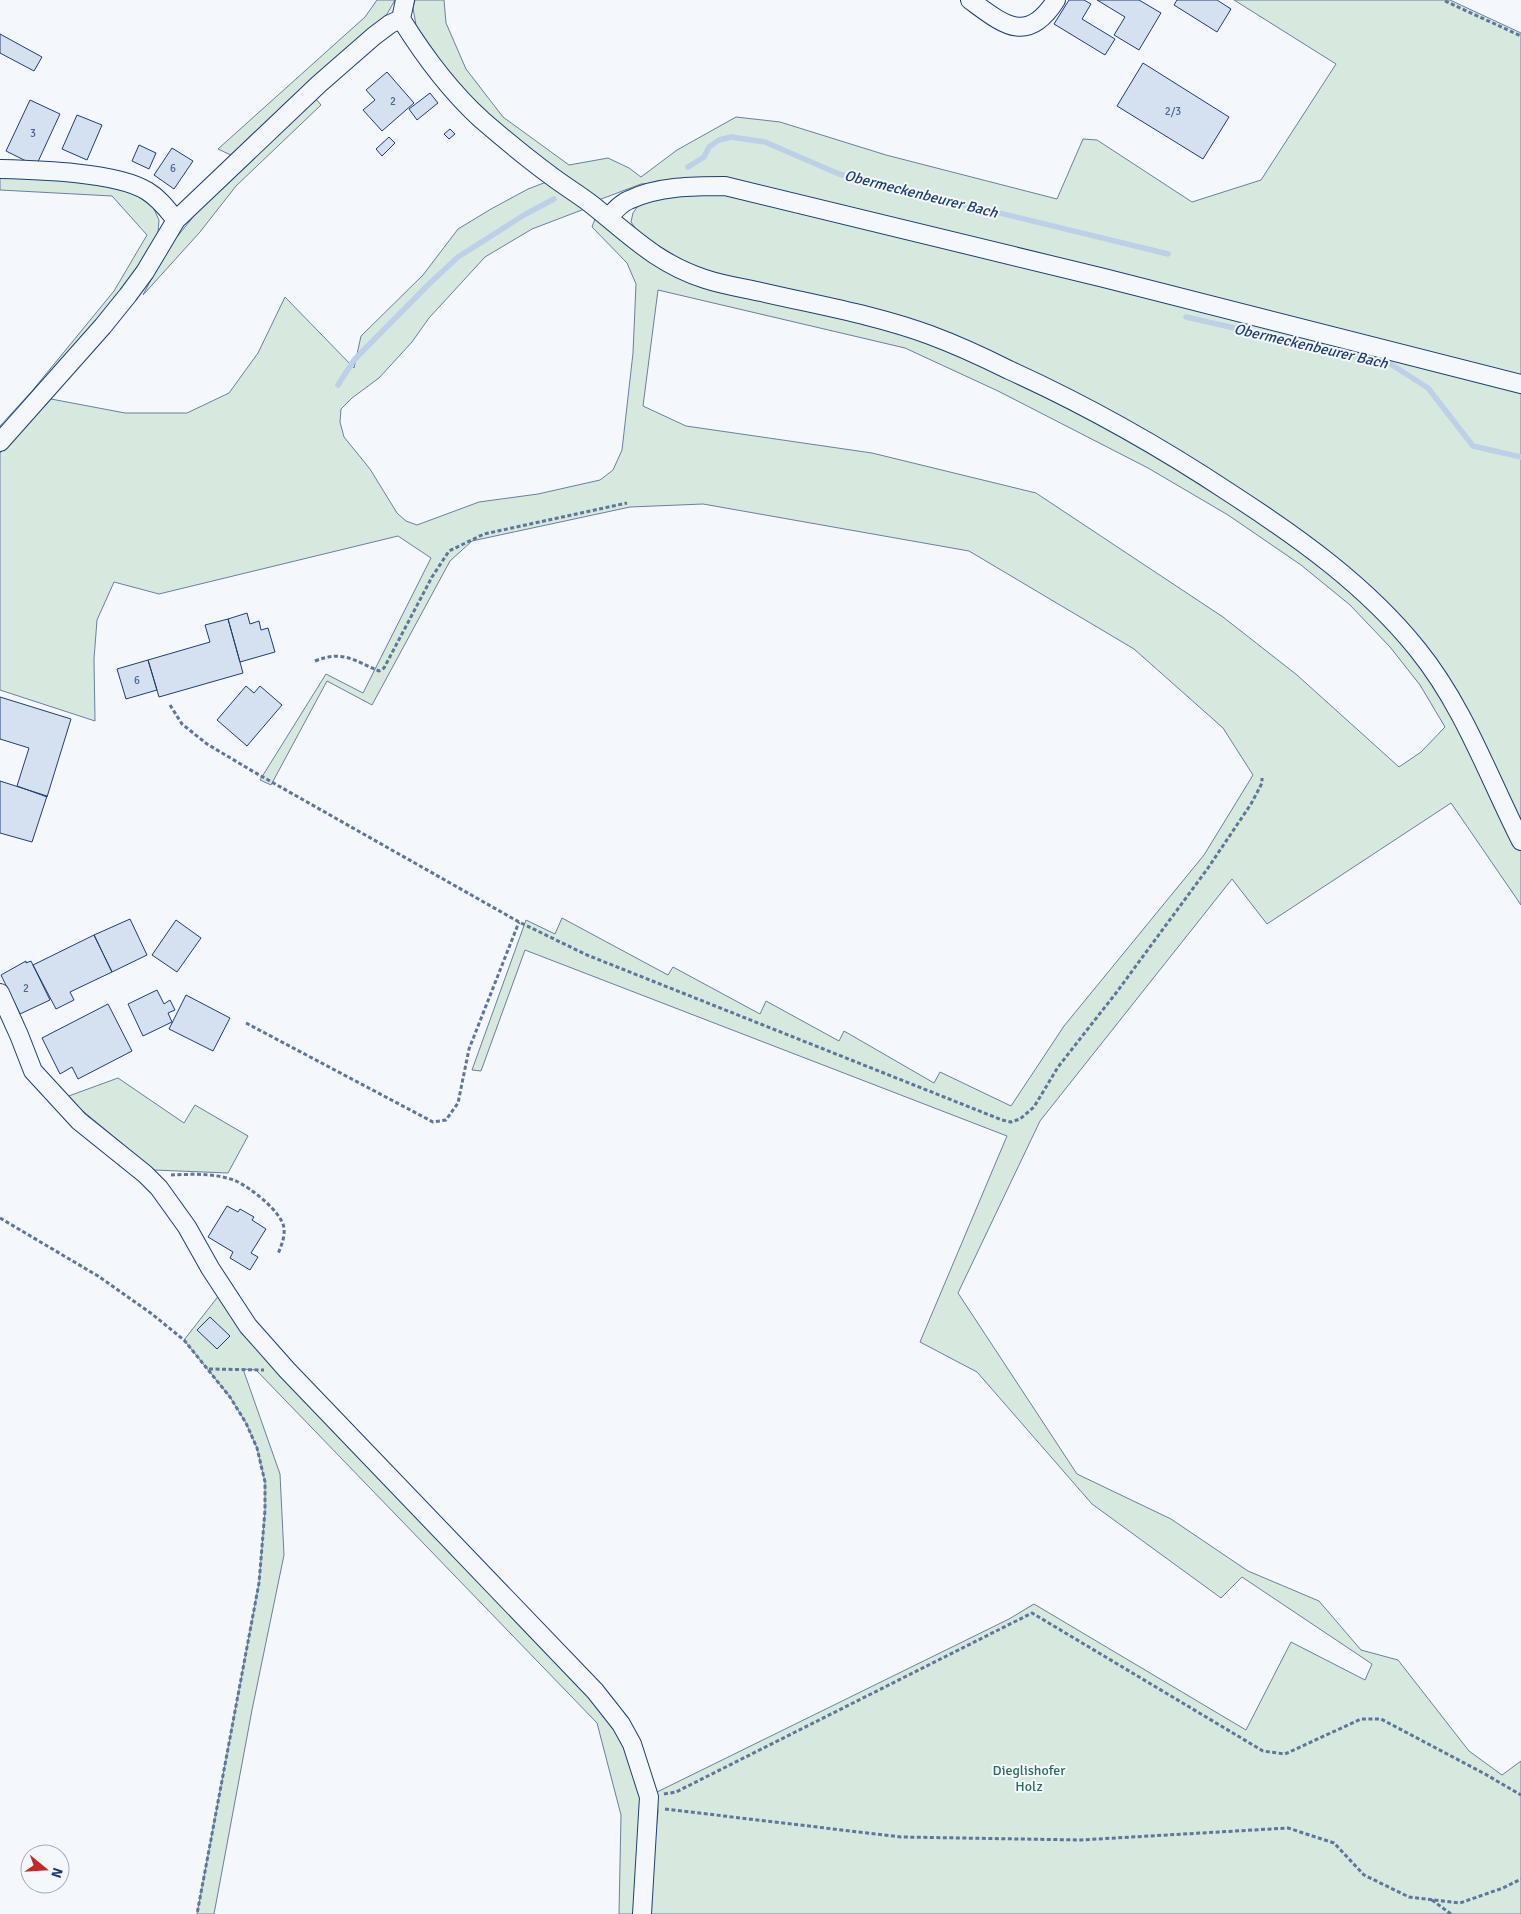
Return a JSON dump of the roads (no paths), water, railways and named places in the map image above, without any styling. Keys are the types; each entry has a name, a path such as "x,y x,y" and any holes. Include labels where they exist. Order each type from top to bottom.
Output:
{"street":[{"path":"405,0 401,19 431,63 449,86 472,110 552,177 608,218 646,250 667,263 707,280 895,323 974,353 1107,418 1174,456 1272,520 1327,562 1373,601 1417,649 1446,689 1464,722 1521,841"},
{"path":"970,0 1002,23 1012,27 1030,26 1041,19 1056,0"},
{"path":"0,442 103,326 128,295 145,272 176,220 319,84 374,36 390,24 401,19"},
{"path":"0,169 62,173 122,180 148,191 160,201 176,220"},
{"path":"608,218 627,200 644,194 687,186 725,186 1104,278 1521,384"},
{"path":"0,993 33,1071 79,1120 145,1174 159,1188 187,1226 210,1268 248,1326 287,1370 596,1691 620,1724 632,1744 649,1802 642,1914"}],"waterway":[{"name":"Obermeckenbeurer Bach","path":"688,167 704,157 709,147 719,140 731,137 765,142 839,174 1168,254"},
{"name":"Obermeckenbeurer Bach","path":"338,385 354,360 458,257 524,215 554,199"},
{"name":"Obermeckenbeurer Bach","path":"1186,317 1389,363 1428,388 1473,446 1521,457"}],"park label":[{"name":"Dieglishofer Holz","path":"1029,1778"}]}
